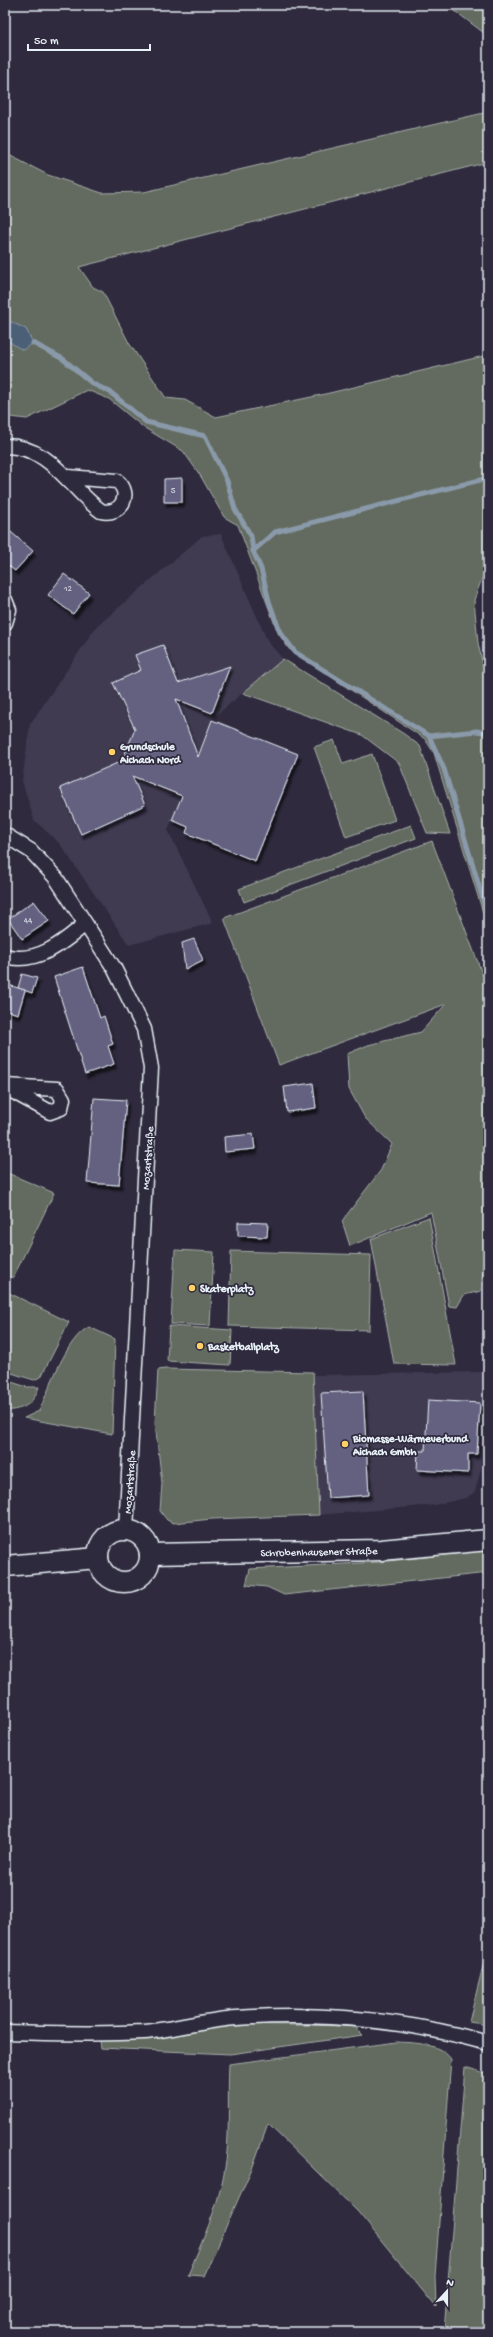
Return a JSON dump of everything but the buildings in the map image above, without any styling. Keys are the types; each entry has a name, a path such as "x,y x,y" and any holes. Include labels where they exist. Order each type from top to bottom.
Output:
{"main road":[{"path":"126,1530 136,1533 143,1538 148,1545 150,1554 145,1572 137,1579 128,1582 114,1580 106,1575 98,1558 101,1545 106,1538 114,1533 126,1530"},
{"name":"Schrobenhausener Straße","path":"150,1554 381,1550 488,1540"},
{"path":"5,1566 98,1558"}],"street":[{"path":"5,446 40,455 68,477"},
{"path":"5,600 9,610 5,622"},
{"name":"Mozartstraße","path":"5,835 31,851 56,878 114,968 132,1000 144,1029 152,1068 126,1530"},
{"path":"5,956 24,958 40,955 56,948 85,924"},
{"path":"5,2032 106,2034 145,2032 236,2018 318,2016 364,2018 416,2026 482,2042"}],"shaded area":[{"name":"Grundschule Aichach Nord","path":"221,534 268,642 283,659 212,719 168,830 213,923 129,945 60,844 34,820 22,781 30,724 96,627 202,536"},
{"path":"483,1372 481,1469 475,1492 466,1498 435,1505 319,1515 313,1375"}],"green space":[{"path":"447,5 488,5 488,36"},
{"path":"488,112 488,162 79,267 93,287 103,292 129,343 166,398 185,400 216,417 321,395 488,355 488,562 474,600 478,643 488,688 488,929 434,753 425,739 289,649 278,633 238,525 224,517 200,475 183,451 143,427 109,399 87,390 27,419 10,417 5,410 5,153 48,175 102,193 144,192"},
{"path":"283,659 404,734 420,746 450,834 427,833 399,763 362,735 243,693"},
{"path":"334,740 343,764 372,754 395,820 346,837 314,747"},
{"path":"411,825 416,838 244,902 239,889"},
{"path":"432,841 488,989 488,1211 481,1291 464,1295 457,1307 449,1306 431,1212 350,1246 342,1221 381,1170 392,1144 365,1118 349,1089 347,1054 368,1045 421,1032 446,1004 279,1065 224,918"},
{"path":"5,1172 54,1193 13,1278 5,1275"},
{"path":"429,1217 456,1365 394,1364 371,1239"},
{"name":"Skaterplatz","path":"175,1250 214,1252 210,1326 171,1324"},
{"path":"231,1251 371,1255 369,1330 229,1326"},
{"path":"5,1291 69,1322 41,1377 34,1380 5,1371"},
{"name":"Basketballplatz","path":"169,1326 232,1330 230,1365 167,1361"},
{"path":"89,1327 115,1339 112,1434 24,1418 39,1411 66,1352 81,1333"},
{"path":"158,1370 313,1372 319,1515 212,1519 173,1523 167,1520 160,1511 162,1483 155,1423"},
{"path":"5,1380 27,1387 39,1387 30,1402 22,1408 5,1411"},
{"path":"488,1550 488,1573 284,1595 267,1587 246,1585 250,1569 380,1562"},
{"path":"488,1946 488,2025 469,2022"},
{"path":"233,2024 354,2026 363,2035 230,2054 100,2048 99,2040 162,2037"},
{"path":"397,2042 434,2047 446,2054 451,2059 435,2276 436,2307 358,2212 268,2124 253,2166 204,2276 188,2275 213,2213 224,2174 228,2133 229,2064"},
{"path":"465,2067 488,2074 487,2324 486,2332 444,2332"}],"water":[{"path":"5,319 26,329 33,343 23,350 9,341 5,331"}],"waterway":[{"path":"33,343 63,359 93,384 110,392 146,422 205,436 227,481 235,509 251,536 253,551 261,569 269,601 280,632 295,652 429,736 477,731 488,733"},
{"path":"253,551 275,532 488,478"},
{"path":"429,736 444,769 488,916"}],"place":[{"name":"Grundschule Aichach Nord","path":"112,752"},
{"name":"Skaterplatz","path":"192,1288"},
{"name":"Basketballplatz","path":"200,1346"},
{"name":"Biomasse-Wärmeverbund Aichach Gmbh","path":"345,1444"}]}
